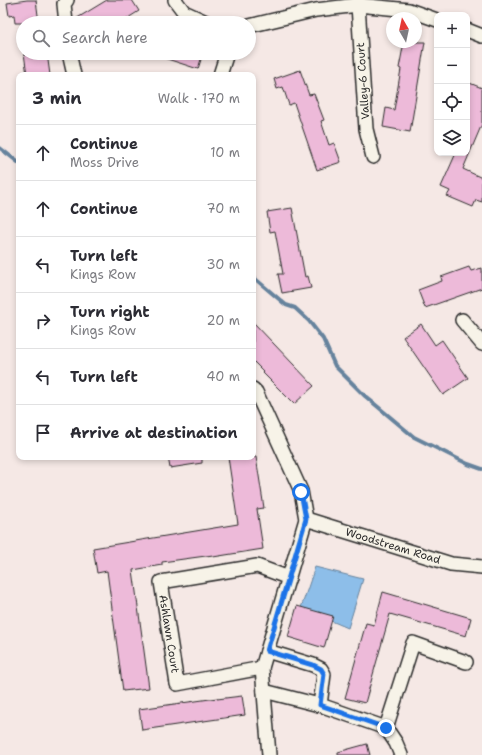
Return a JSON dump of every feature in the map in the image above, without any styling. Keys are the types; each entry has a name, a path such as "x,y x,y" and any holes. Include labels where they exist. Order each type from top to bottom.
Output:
{"street":[{"path":"65,16 64,4 67,0"},
{"path":"175,0 184,12 193,16"},
{"path":"256,24 315,5 410,5 434,18"},
{"name":"Valley-6 Court","path":"358,5 366,129 373,157"},
{"path":"470,31 482,36"},
{"path":"71,60 73,72"},
{"path":"221,72 225,60"},
{"path":"462,320 482,344"},
{"path":"256,392 301,492 306,519 262,668 269,755"},
{"name":"Woodstream Road","path":"306,519 451,564 482,567"},
{"name":"Ashlawn Court","path":"262,668 177,684 161,582 257,566 289,578"},
{"path":"386,728 413,644 466,662"},
{"path":"267,651 313,665 321,669 324,674 320,705"},
{"path":"264,691 320,705 386,728 396,743 401,755"}],"water":[{"path":"315,567 363,579 348,628 301,608"}],"building":[{"path":"36,0 38,16 16,16 15,23 14,15 9,16 7,3"},
{"path":"107,0 132,0 139,11 131,16 81,16"},
{"path":"422,42 425,42 410,132 383,127 386,108 394,110 401,69 399,68 403,48 422,48"},
{"path":"25,60 48,60 50,72 27,72"},
{"path":"170,60 201,60 198,69"},
{"path":"300,70 309,95 314,94 324,120 321,121 329,145 334,143 341,162 317,170 294,103 289,105 283,87 277,89 274,79"},
{"path":"470,83 482,88 482,124 470,152"},
{"path":"455,156 468,156 463,169 482,178 482,202 476,200 473,207 447,196 450,191 441,187"},
{"path":"292,208 305,277 308,276 311,288 282,293 278,274 283,274 275,231 270,232 267,212"},
{"path":"469,267 471,271 482,268 482,288 425,308 418,290 442,281 441,277"},
{"path":"421,324 435,345 442,340 468,378 443,395 403,337"},
{"path":"256,325 314,386 294,404 262,372 263,371 256,364"},
{"path":"256,457 264,508 257,509 263,549 213,557 213,555 162,562 162,565 133,570 149,688 123,691 107,571 97,573 93,548 238,524 228,460 256,460"},
{"path":"169,460 202,460 202,463 170,468"},
{"path":"383,592 471,618 466,636 390,614 365,703 345,698 366,623 374,625"},
{"path":"297,606 333,616 324,648 288,637"},
{"path":"242,696 245,715 142,730 139,709"},
{"path":"367,744 370,755 338,755 338,752"}],"waterway":[{"path":"0,148 16,161"},
{"path":"256,280 286,305 295,308 309,321 323,339 335,366 365,396 414,437 468,464 482,469"}],"route":[{"path":"301,492 306,519 267,651 313,665 321,669 324,674 320,705 386,728"}]}
